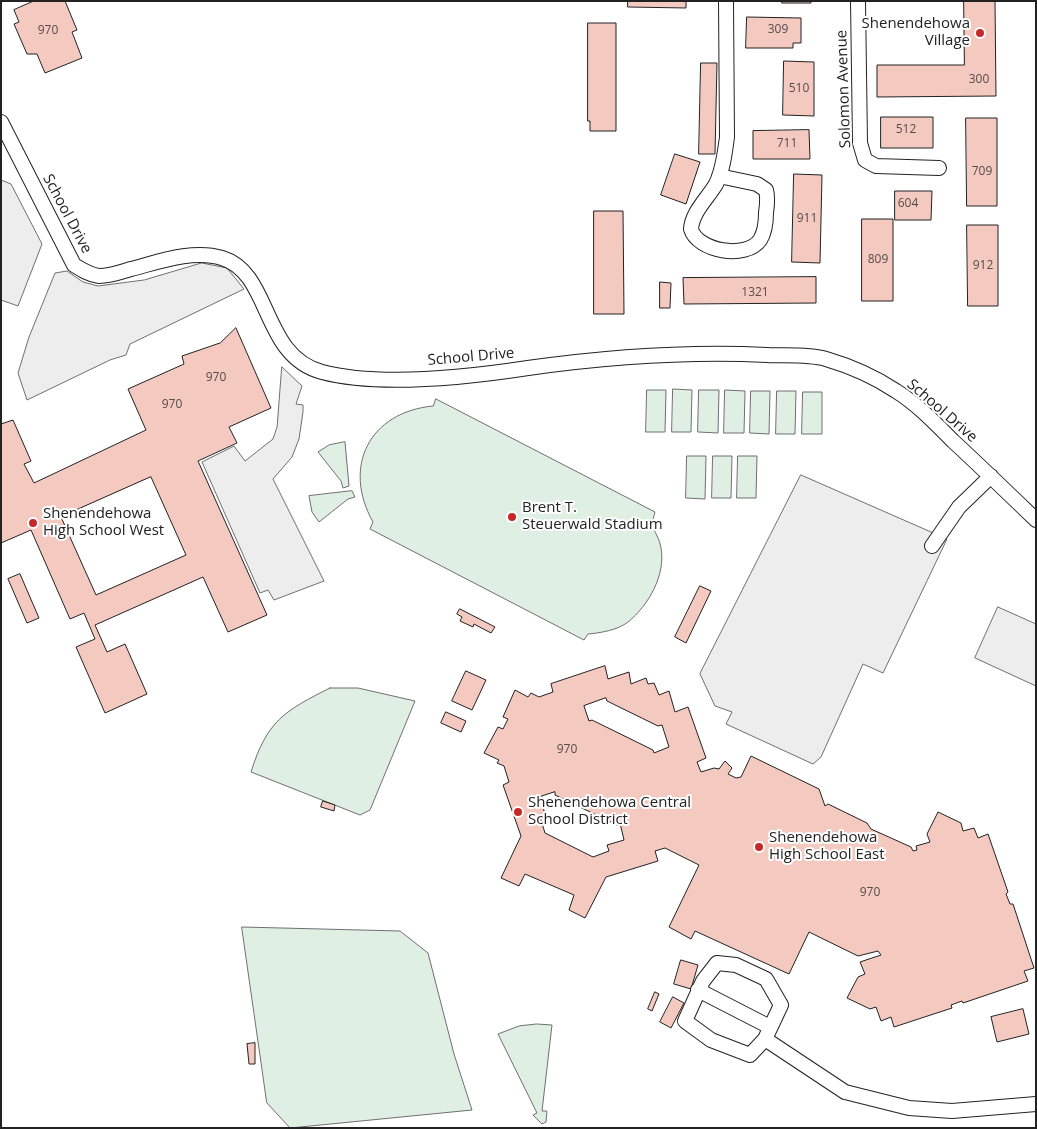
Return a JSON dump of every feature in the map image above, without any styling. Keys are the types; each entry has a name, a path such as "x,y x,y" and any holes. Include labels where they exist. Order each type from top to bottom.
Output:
{"street":[{"path":"719,176 757,184 766,190 764,229 761,239 748,250 727,251 718,249 699,240 692,232 693,219 719,176 727,137 726,1"},
{"name":"Solomon Avenue","path":"858,1 860,144 865,160 876,166 939,168"},
{"name":"School Drive","path":"1,122 74,265 86,273 98,276 110,275 170,259 217,257 229,260 241,269 255,288 278,336 290,355 320,371 358,377 473,376 575,362 693,353 824,358 858,370 896,391 925,414 1036,520"},
{"path":"932,546 959,507 991,476"},
{"path":"717,963 736,965 766,980 781,1005 767,1033 750,1055 711,1040 685,1020 698,990 717,963"},
{"path":"698,990 767,1033 846,1092 909,1108 952,1111 1036,1104"}],"green space":[{"path":"673,389 692,390 691,432 672,432"},
{"path":"647,390 666,390 665,432 646,432"},
{"path":"699,390 719,390 718,433 698,432"},
{"path":"725,390 745,391 744,433 724,433"},
{"path":"751,391 770,391 769,434 750,433"},
{"path":"777,391 796,391 795,434 776,434"},
{"path":"803,392 822,392 822,434 802,434"},
{"name":"Brent T. Steuerwald Stadium","path":"436,399 655,512 653,527 660,542 661,569 649,599 628,622 614,629 588,634 584,640 370,529 373,522 364,501 360,482 361,463 367,446 378,431 392,419 411,410 433,406"},
{"path":"345,442 349,486 343,488 341,481 318,452 329,445"},
{"path":"687,456 706,456 705,499 686,498"},
{"path":"713,456 732,456 731,498 712,498"},
{"path":"738,456 757,456 756,498 737,498"},
{"path":"352,491 355,497 348,499 319,522 312,512 309,496"},
{"path":"330,688 358,688 415,701 370,810 360,815 251,772 264,741 279,719 300,704"},
{"path":"242,927 400,931 428,953 454,1054 472,1110 290,1128 267,1103"},
{"path":"552,1025 542,1111 547,1111 546,1122 542,1124 533,1115 537,1113 498,1034 519,1026"}],"shaded area":[{"path":"1,180 11,184 42,244 18,306 1,300"},
{"path":"202,263 227,268 244,289 130,344 126,355 110,360 27,400 18,373 29,337 55,273 67,271 83,282 98,286 144,280"},
{"path":"282,367 302,386 296,404 303,405 303,412 299,439 292,457 273,479 324,581 274,600 268,590 260,593 202,462 234,446 245,461 273,439 277,427"},
{"path":"801,475 947,539 883,673 863,664 821,757 813,764 726,724 732,712 715,706 700,674"},
{"path":"998,607 1036,624 1036,686 975,658"}],"building":[{"path":"34,1 65,1 77,30 72,32 82,58 45,73 37,54 27,54 14,24 19,22 14,10"},
{"path":"628,1 686,1 686,8 628,7"},
{"path":"782,1 811,1 811,3 782,3"},
{"name":"Shenendehowa Village","path":"964,1 995,1 996,96 877,97 877,65 964,65"},
{"path":"747,17 801,18 801,43 793,43 793,48 746,48"},
{"path":"588,23 616,23 616,131 590,131 590,121 588,121"},
{"path":"784,61 814,62 814,116 783,115"},
{"path":"701,63 717,63 715,154 699,154"},
{"path":"881,117 933,117 933,148 881,148"},
{"path":"966,118 997,118 997,206 967,206"},
{"path":"809,130 810,159 753,159 753,131"},
{"path":"675,154 700,162 686,204 661,195"},
{"path":"794,174 822,175 820,263 792,262"},
{"path":"895,191 932,191 931,220 895,220"},
{"path":"594,211 623,211 624,314 594,314"},
{"path":"862,219 893,219 893,301 862,301"},
{"path":"967,225 998,225 998,306 968,306"},
{"path":"816,277 816,303 684,304 683,278"},
{"path":"660,282 671,283 670,308 660,308"},
{"name":"Shenendehowa High School West","path":"236,328 271,408 229,427 237,443 198,461 267,615 228,632 203,577 95,625 107,652 125,644 147,694 105,713 76,647 95,639 84,613 70,619 31,530 1,543 1,424 13,420 31,461 24,464 34,483 146,430 128,389 184,364 182,356 220,343","holes":["151,477 186,555 96,595 61,517"]},
{"path":"20,574 39,618 27,623 8,579"},
{"path":"700,586 711,591 686,643 675,637"},
{"path":"460,609 495,627 491,633 474,624 473,627 460,621 462,617 457,614"},
{"name":"Shenendehowa High School East","path":"605,666 608,679 629,672 631,684 646,678 648,684 654,683 659,695 669,691 675,712 688,707 706,758 697,762 701,772 714,768 719,769 725,761 732,768 728,774 736,778 741,777 751,756 819,789 825,806 828,804 867,823 871,829 911,847 913,851 917,850 916,846 930,842 927,834 938,812 961,823 963,831 974,828 978,838 988,834 1008,892 1006,894 1010,904 1013,904 1034,968 1024,971 1028,981 963,1003 962,1001 951,1005 952,1008 894,1027 891,1017 881,1021 876,1007 870,1009 847,998 858,977 865,974 860,962 881,955 878,951 858,956 809,932 789,974 695,931 691,939 669,927 699,865 665,848 655,851 658,861 606,877 585,918 569,910 574,895 525,874 519,886 501,878 521,836 503,785 509,782 504,766 497,763 499,760 484,753 498,727 503,729 508,719 503,717 515,690 528,697 531,693 539,697 553,692 551,684","holes":["606,698 607,701 658,726 662,725 669,747 654,753 653,750 592,720 589,721 584,706","555,792 555,795 617,825 620,823 624,840 607,845 609,851 593,857 545,833 540,817 545,814 540,797"]},
{"path":"466,671 486,680 472,710 452,701"},
{"path":"446,712 466,721 461,732 441,723"},
{"path":"323,801 335,805 334,811 321,807"},
{"path":"681,960 698,965 691,989 674,984"},
{"path":"655,992 659,994 652,1011 648,1009"},
{"path":"673,997 684,1003 671,1028 660,1022"},
{"path":"1023,1009 1029,1034 997,1042 991,1017"},
{"path":"255,1043 255,1064 249,1064 247,1044"}],"place":[{"name":"Shenendehowa Village","path":"980,33"},
{"name":"Brent T. Steuerwald Stadium","path":"512,517"},
{"name":"Shenendehowa High School West","path":"33,523"},
{"name":"Shenendehowa Central School District","path":"518,812"},
{"name":"Shenendehowa High School East","path":"759,847"}]}
